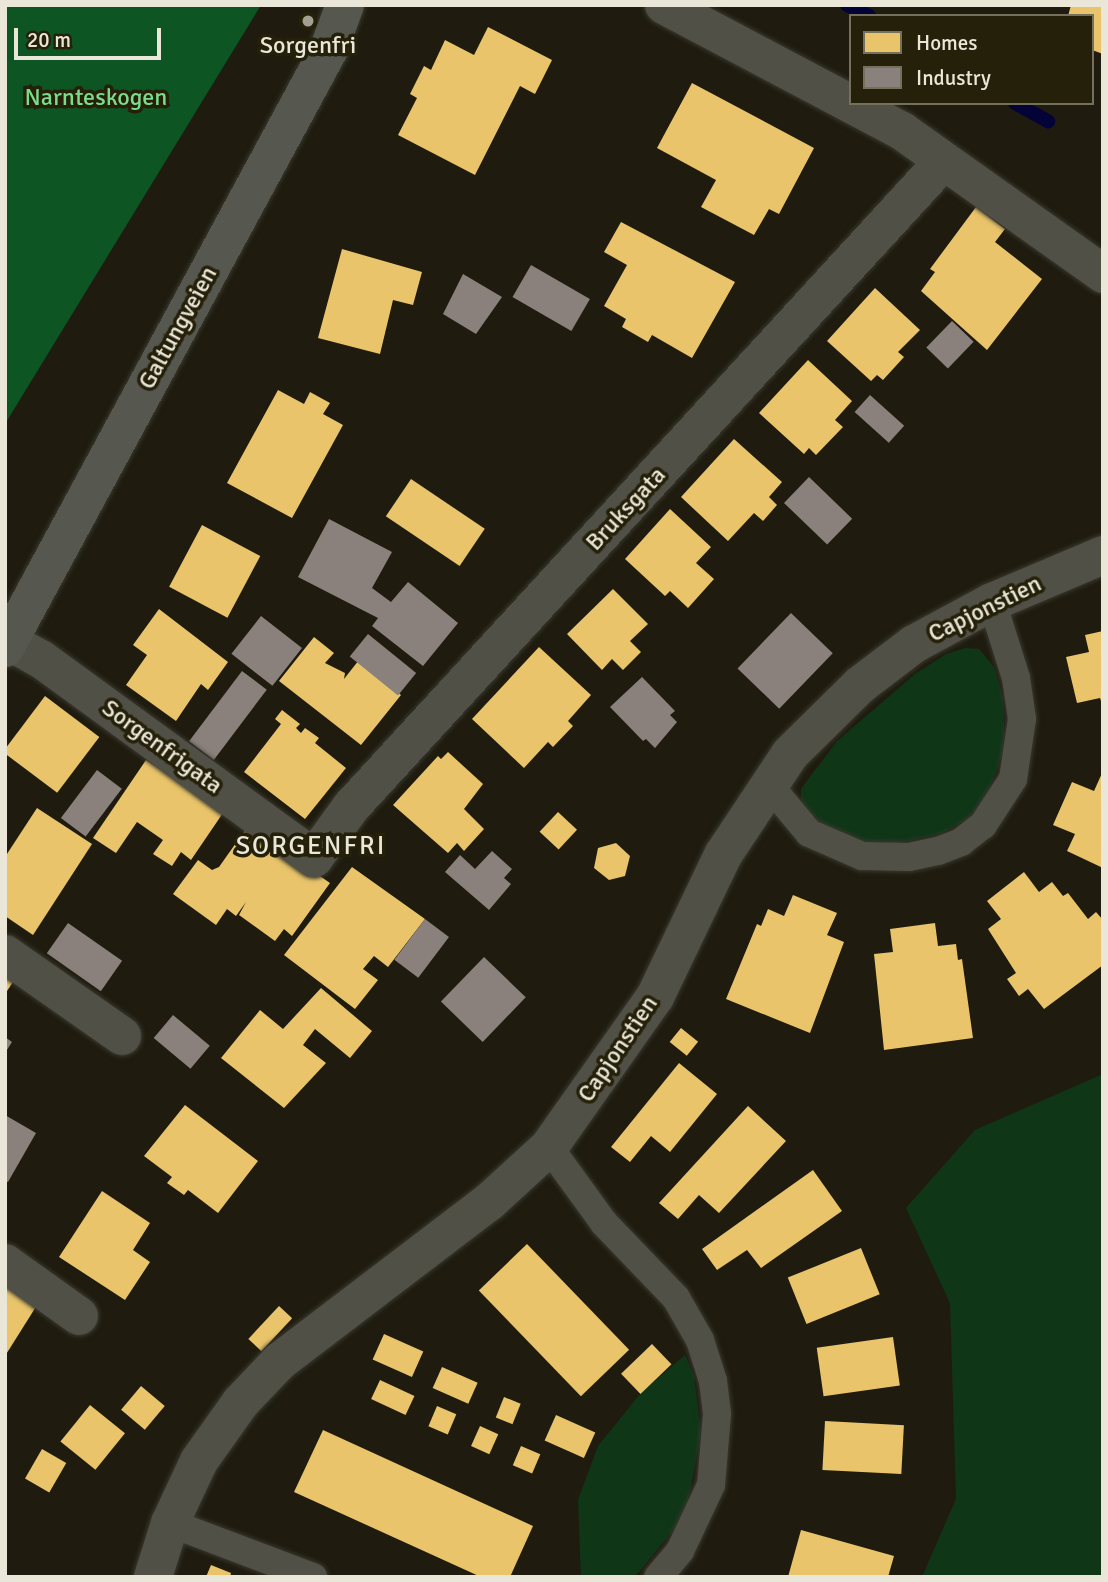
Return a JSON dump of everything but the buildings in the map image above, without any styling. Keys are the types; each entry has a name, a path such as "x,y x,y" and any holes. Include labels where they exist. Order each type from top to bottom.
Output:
{"main road":[{"name":"Galtungveien","path":"7,645 304,97 345,5"}],"street":[{"path":"664,5 849,103"},
{"path":"853,105 902,131 942,163 1103,274"},
{"name":"Bruksgata","path":"314,858 351,807 942,163"},
{"name":"Capjonstien","path":"153,1577 170,1522 199,1461 241,1402 279,1362 489,1202 549,1147 654,997 723,855 790,754 860,685 914,644 992,602 1103,555"},
{"name":"Sorgenfrigata","path":"7,645 41,659 314,858"},
{"path":"5,954 122,1036"},
{"path":"5,1264 79,1315"}],"lane":[{"path":"769,785 809,832 862,856 909,857 938,851 961,842 983,825 1013,779 1022,719 1016,678 992,602"},
{"path":"549,1147 604,1223 676,1298 700,1340 713,1381 717,1415 711,1485 680,1551 657,1577"},
{"path":"170,1522 313,1577"}],"green space":[{"name":"Narnteskogen","path":"5,5 261,5 5,424"},
{"path":"965,648 979,649 994,667 1003,697 1005,747 986,799 966,820 943,833 887,846 859,842 830,830 809,814 801,804 801,789 837,741 915,674 946,654"},
{"path":"1103,1074 1103,1577 922,1577 956,1499 950,1303 906,1208 975,1130"},
{"path":"685,1355 694,1376 701,1433 689,1497 674,1529 635,1577 581,1577 578,1500 598,1446 640,1394"}],"waterway":[{"path":"847,5 866,14"},
{"path":"1019,105 1048,121"}],"place":[{"name":"Sorgenfri","path":"308,21"}],"district":[{"name":"SORGENFRI","path":"311,847"}]}
